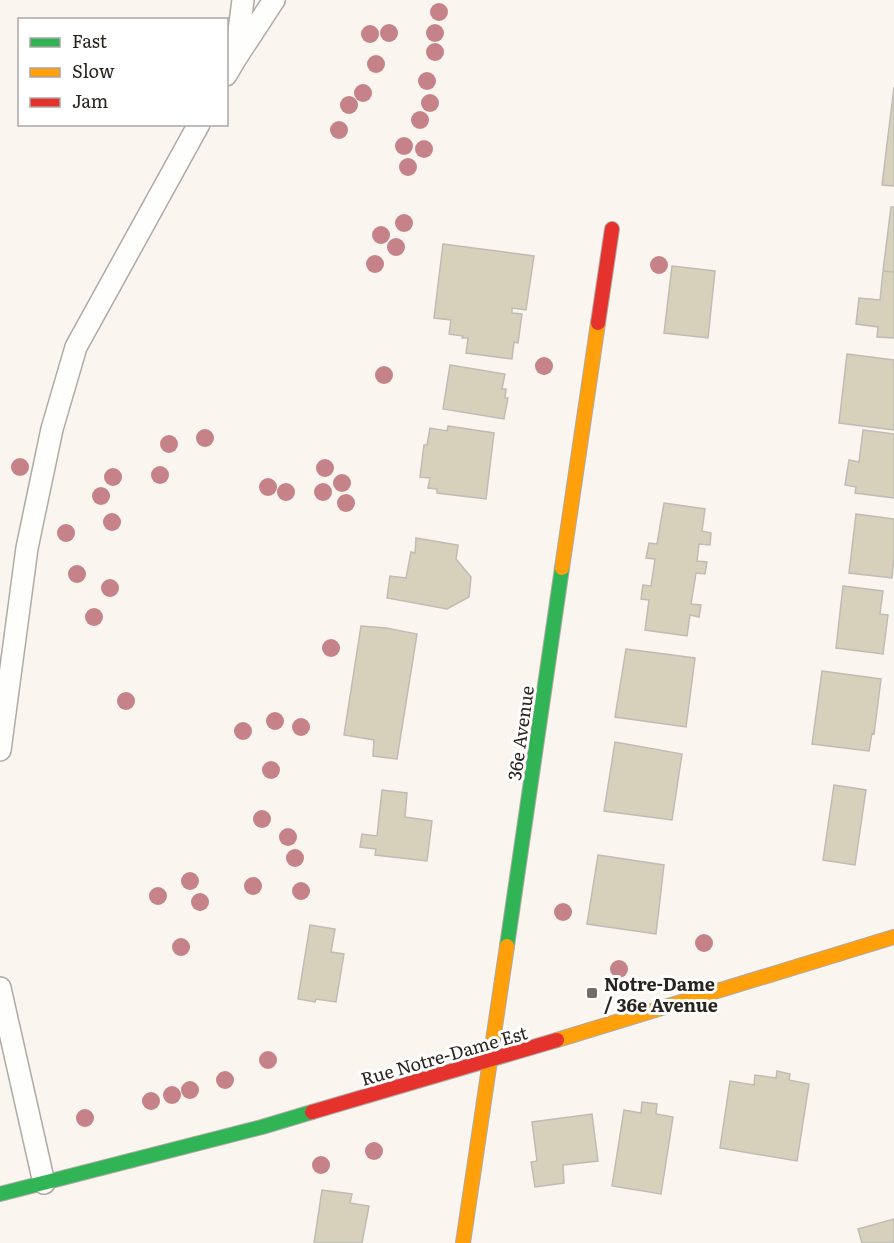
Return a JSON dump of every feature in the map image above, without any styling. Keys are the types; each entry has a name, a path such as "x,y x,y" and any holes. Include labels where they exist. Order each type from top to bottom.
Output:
{"street":[{"name":"36e Avenue","path":"463,1243 612,229"},
{"name":"Rue Notre-Dame Est","path":"0,1194 262,1127 489,1061 894,937"}],"lane":[{"path":"231,66 243,0"},
{"path":"231,66 274,0"},
{"path":"0,750 27,548 52,429 76,347 198,126"},
{"path":"0,988 44,1183"}],"building":[{"path":"894,87 894,186 882,185"},
{"path":"891,207 894,207 894,272 883,271"},
{"path":"443,244 534,256 526,310 512,308 512,313 522,314 518,343 514,342 512,359 466,353 468,338 449,334 451,320 434,318"},
{"path":"672,266 715,271 708,338 664,333"},
{"path":"883,271 894,272 894,338 877,337 878,327 856,324 859,298 880,300"},
{"path":"847,354 894,360 894,430 839,423"},
{"path":"450,365 505,374 502,389 506,389 505,398 508,398 504,419 443,409"},
{"path":"448,426 494,433 486,499 437,493 437,489 428,488 430,478 420,477 424,445 427,445 430,428 447,431"},
{"path":"863,430 894,434 894,498 855,493 856,487 845,485 849,460 859,462"},
{"path":"664,503 705,509 702,531 711,533 710,545 699,544 697,561 707,562 705,574 696,573 691,604 701,605 699,617 690,615 687,636 645,630 649,600 641,599 643,585 651,586 655,559 646,558 649,543 657,544"},
{"path":"856,514 894,519 892,578 849,573"},
{"path":"416,538 458,545 456,559 471,577 469,597 447,609 387,598 390,576 406,578 411,552 415,553"},
{"path":"843,586 883,591 880,614 888,615 883,654 836,648"},
{"path":"361,626 417,634 397,759 373,756 374,740 344,735"},
{"path":"626,649 695,658 686,727 615,717"},
{"path":"822,671 881,679 874,734 872,733 869,751 812,744"},
{"path":"615,742 682,754 672,820 604,811"},
{"path":"834,785 866,790 855,865 823,860"},
{"path":"382,790 407,793 405,817 432,821 427,861 375,855 376,849 360,847 362,834 377,836"},
{"path":"598,855 664,865 656,934 587,924"},
{"path":"310,925 335,929 331,952 344,954 336,1002 298,999"},
{"path":"777,1071 790,1074 789,1080 809,1084 797,1161 720,1148 730,1081 754,1085 755,1075 776,1078"},
{"path":"642,1102 657,1104 656,1114 673,1117 661,1194 612,1186 624,1110 641,1113"},
{"path":"592,1114 598,1161 563,1165 564,1183 535,1187 531,1162 537,1161 532,1122"},
{"path":"322,1190 352,1194 350,1203 369,1206 362,1243 314,1243"},
{"path":"894,1219 894,1243 862,1243 858,1229"}],"traffic: fast":[{"path":"507,946 562,568"},
{"path":"0,1194 312,1112"}],"traffic: slow":[{"path":"562,568 598,323"},
{"path":"557,1040 894,937"},
{"path":"463,1243 507,946"}],"traffic: jam":[{"path":"598,323 612,229"},
{"path":"312,1112 557,1040"}],"place":[{"name":"Notre-Dame / 36e Avenue","path":"592,993"}]}
